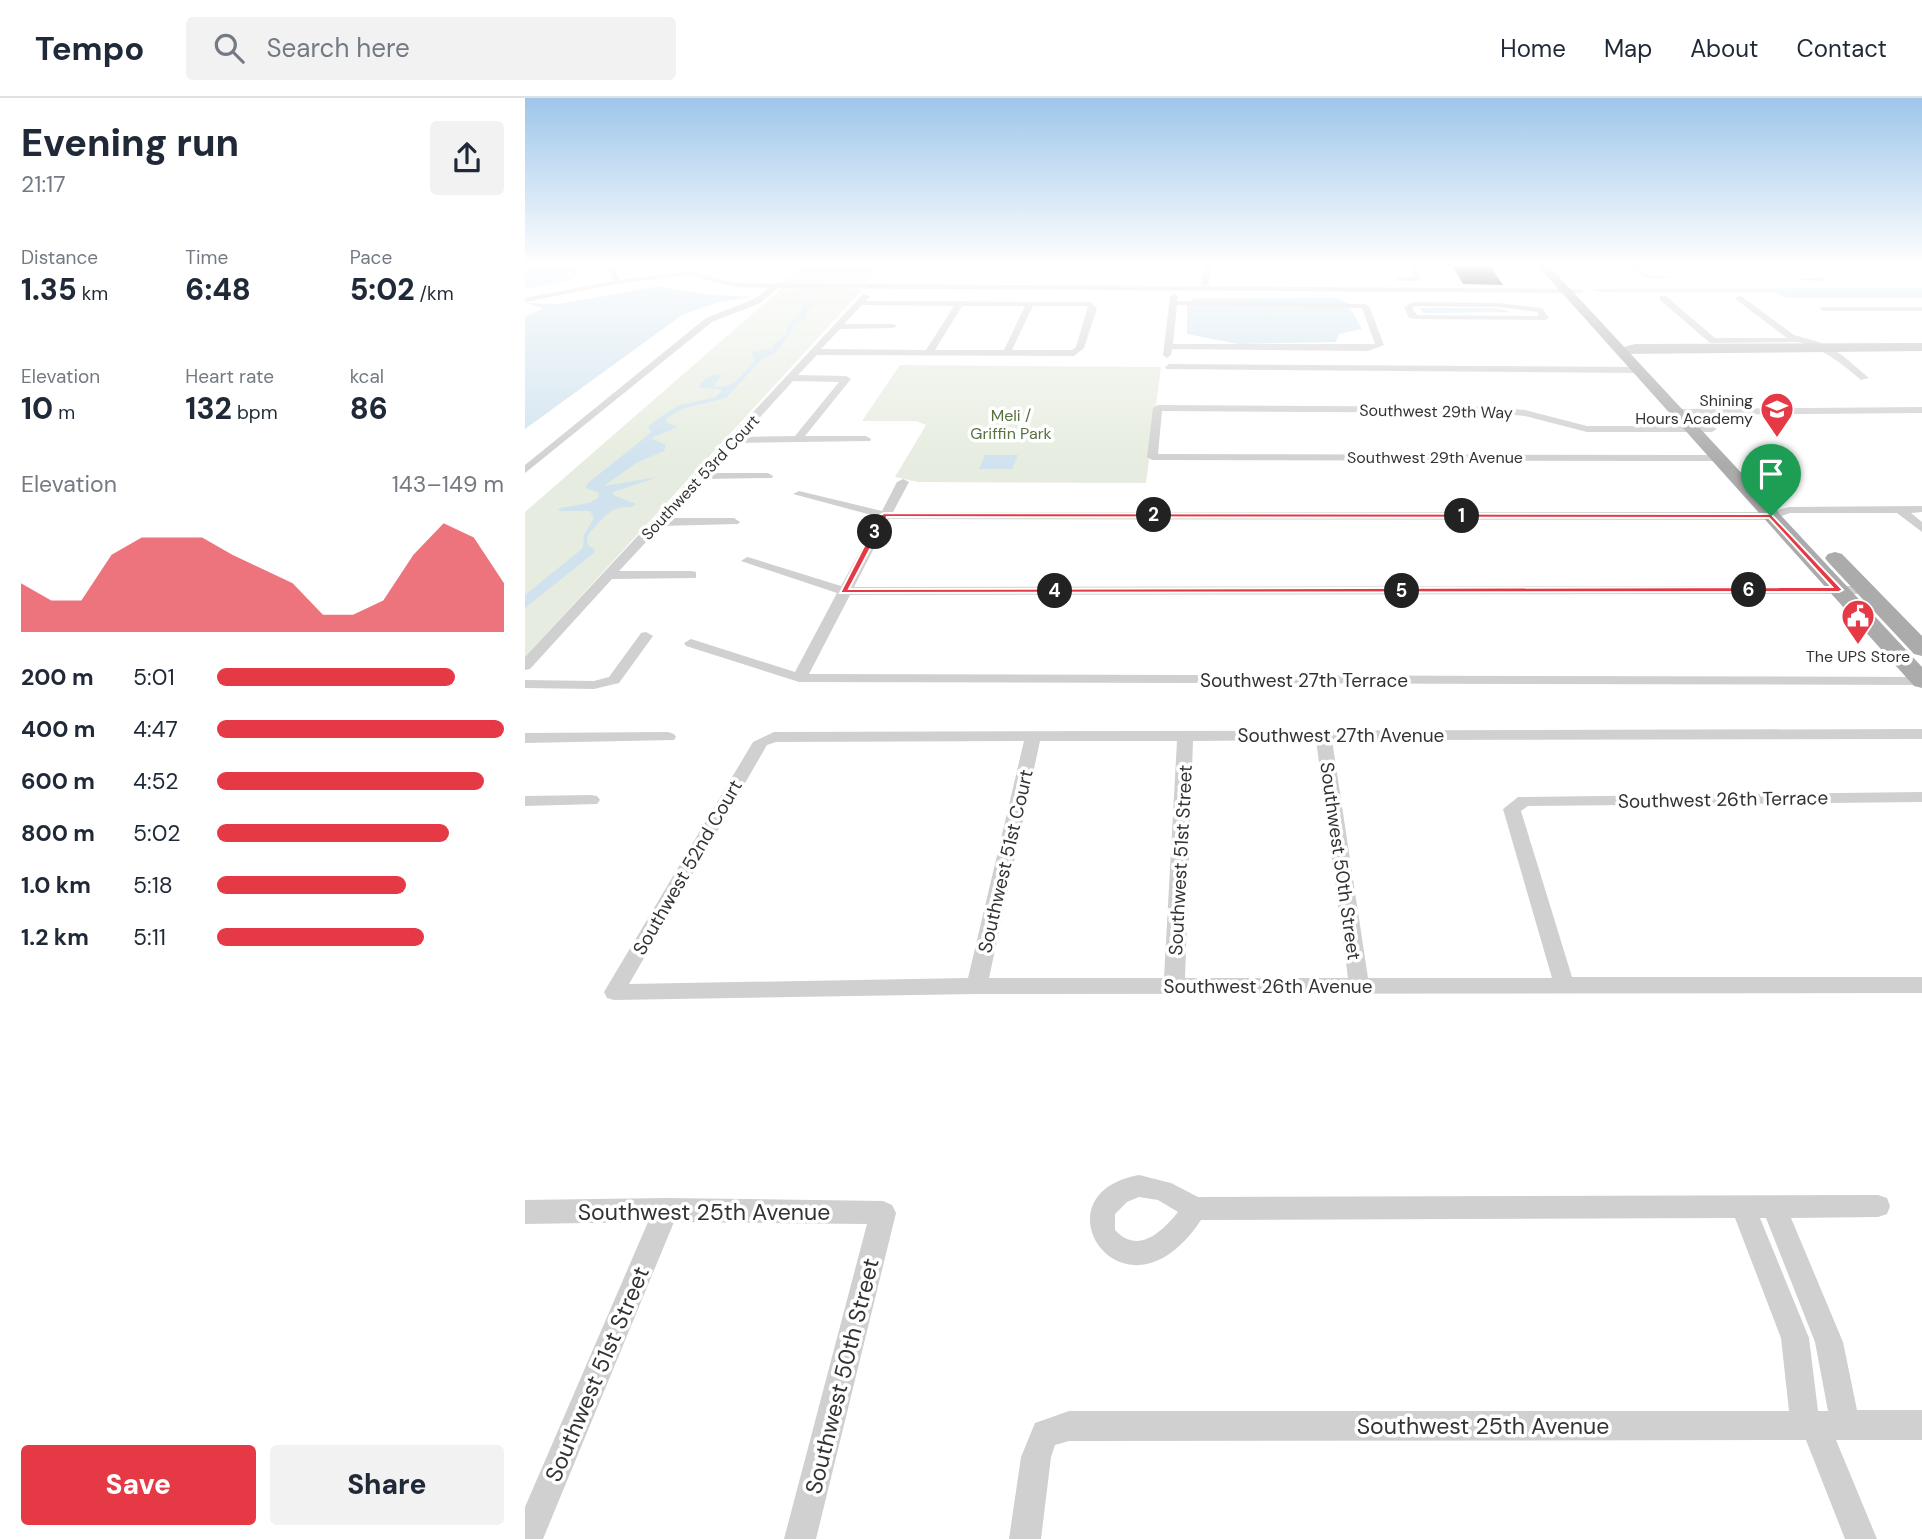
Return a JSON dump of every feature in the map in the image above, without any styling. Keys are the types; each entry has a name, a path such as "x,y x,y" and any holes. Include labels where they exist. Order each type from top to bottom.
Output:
{"main road":[{"path":"1603,332 1718,458 1865,590 1922,649"},
{"path":"1620,332 1712,429 1839,590 1922,681"},
{"path":"1637,350 1712,344 1824,349 1922,349"},
{"path":"1619,350 1774,354 1824,349"}],"street":[{"path":"525,470 694,332"},
{"name":"Southwest 53rd Court","path":"525,666 834,332"},
{"path":"929,352 941,332"},
{"path":"1006,354 1017,332"},
{"path":"816,352 1074,353 1080,348 1085,332"},
{"path":"1170,332 1168,364 1638,370"},
{"path":"1168,346 1377,347 1380,345 1375,332"},
{"path":"1699,332 1712,344 1798,340 1816,344 1864,378"},
{"path":"1787,332 1798,340"},
{"path":"792,378 846,379 798,439"},
{"name":"Southwest 29th Way","path":"1152,457 1158,408 1503,410 1587,429 1712,429"},
{"path":"1676,412 1922,411"},
{"path":"735,440 866,439"},
{"name":"Southwest 29th Avenue","path":"1152,457 1718,458"},
{"path":"701,476 768,476"},
{"path":"799,678 903,482"},
{"path":"799,494 884,515 1780,513 1922,509"},
{"path":"1900,509 1922,528"},
{"path":"658,522 734,522"},
{"path":"747,561 843,591 1865,590"},
{"path":"609,575 691,575"},
{"path":"525,684 594,685 614,680 646,636"},
{"name":"Southwest 27th Terrace","path":"691,643 799,678 1922,681"},
{"name":"Southwest 27th Avenue","path":"761,742 775,737 1034,735 1922,734"},
{"name":"Southwest 51st Court","path":"977,986 1034,735"},
{"name":"Southwest 51st Street","path":"1174,985 1185,735"},
{"name":"Southwest 50th Street","path":"1323,736 1359,986"},
{"path":"525,738 668,737"},
{"name":"Southwest 52nd Court","path":"614,992 761,742"},
{"name":"Southwest 26th Terrace","path":"1565,987 1512,809 1524,801 1922,797"},
{"path":"525,802 591,800"},
{"name":"Southwest 26th Avenue","path":"614,992 977,986 1922,985"},
{"path":"1743,1206 1795,1338 1810,1425 1861,1539"},
{"path":"1775,1206 1829,1342 1845,1425"},
{"path":"1194,1209 1878,1206"},
{"name":"Southwest 51st Street","path":"527,1539 666,1210"},
{"name":"Southwest 25th Avenue","path":"525,1212 666,1210 883,1213"},
{"name":"Southwest 50th Street","path":"800,1539 883,1213"},
{"path":"1772,1279 1803,1278"},
{"name":"Southwest 25th Avenue","path":"1025,1539 1036,1457 1045,1433 1069,1426 1922,1425"}],"green space":[{"path":"731,332 823,332 525,657 525,512"},
{"name":"Meli / Griffin Park","path":"900,365 1161,367 1146,483 918,482 895,477 926,425 916,421 862,421"}],"water":[{"path":"525,332 658,332 525,429"},
{"path":"787,332 791,332 776,353 762,359 726,398 685,408 668,417 666,422 678,427 651,438 666,445 664,451 636,463 604,486 658,477 613,492 613,495 636,504 618,508 605,516 587,537 588,545 595,550 594,553 525,608 525,595 583,548 584,535 594,518 590,511 558,510 589,503 598,498 599,493 586,488 587,484 651,432 648,426 677,406 716,397 723,390 698,387 715,375 722,375 713,386 732,384 754,361 752,352 773,348 773,344"},
{"path":"1347,332 1339,334 1336,342 1238,344 1187,334"},
{"path":"985,455 1018,455 1012,469 979,469"}],"place":[{"name":"Shining Hours Academy","path":"1777,439"},
{"name":"The UPS Store","path":"1858,646"}],"route":[{"path":"884,515 1771,516 1839,590 843,591 884,515"}]}
